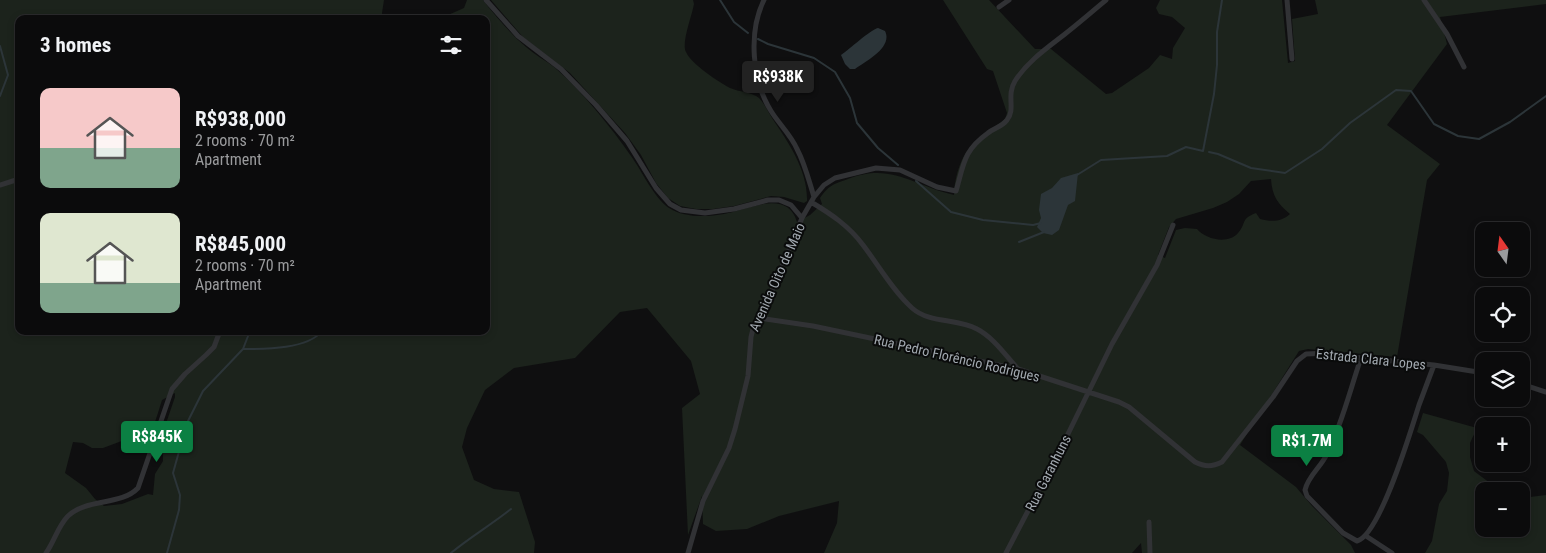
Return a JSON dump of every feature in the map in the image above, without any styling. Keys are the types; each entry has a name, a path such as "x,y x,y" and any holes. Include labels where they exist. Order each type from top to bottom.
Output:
{"street":[{"path":"486,0 518,36 560,69 607,118 636,155 656,188 670,204 681,210 705,213 734,209 768,200 778,200 791,205 802,218"},
{"path":"764,0 756,17 753,37 759,80 771,111 798,149 812,199 845,225 912,308 925,316 977,328 994,342 1018,369"},
{"path":"1000,7 1008,0"},
{"name":"Avenida Oito de Maio","path":"688,553 703,501 729,448 735,429 748,376 751,334 812,199 824,185 835,178 876,168 900,170 937,187 956,191 963,161 969,151 988,132 1003,124 1010,116 1012,89 1021,74 1041,53 1106,0"},
{"path":"1287,0 1292,59"},
{"path":"1424,0 1444,29 1464,67"},
{"path":"0,185 15,180"},
{"name":"Rua Garanhuns","path":"1006,553 1132,307 1157,265 1173,225"},
{"name":"Rua Pedro Florêncio Rodrigues","path":"758,318 814,326 1018,369 1119,402 1197,463 1210,466 1222,462"},
{"path":"46,553 67,517 72,513 102,501 131,495 138,488 172,388 214,346 218,335"},
{"name":"Estrada Clara Lopes","path":"1222,462 1256,420 1297,361 1309,353 1434,365 1475,372"},
{"path":"1361,358 1327,456 1309,481 1305,490 1307,496 1343,534 1359,541 1366,536 1374,523 1397,472 1434,365"},
{"path":"1530,387 1546,392"},
{"path":"1149,522 1150,553"},
{"path":"1366,536 1392,553"}],"shaded area":[{"path":"0,0 384,0 382,15 15,15 15,335 490,335 490,15 448,15 464,8 467,0 483,0 503,25 520,42 554,67 575,87 614,133 658,198 669,208 682,214 710,216 776,203 785,206 792,212 797,222 810,215 822,204 820,198 829,188 839,182 863,174 890,174 954,195 962,160 971,146 1005,119 1007,113 993,71 987,69 943,0 989,0 1035,49 1051,49 1106,94 1112,93 1149,68 1160,55 1172,59 1173,48 1185,28 1172,17 1159,14 1156,8 1160,0 1282,0 1288,63 1295,61 1292,19 1318,14 1315,0 1546,0 1546,4 1440,17 1447,44 1387,125 1440,164 1427,180 1397,357 1308,349 1299,351 1240,445 1296,487 1351,545 1355,553 1142,553 1141,543 1132,553 824,553 837,523 839,501 779,516 747,529 716,531 703,524 702,496 688,535 682,408 700,394 691,361 647,308 620,312 575,358 514,368 485,390 467,428 462,447 474,480 494,489 519,492 535,542 534,553 0,553","holes":["1271,179 1276,199 1290,214 1287,217 1276,221 1268,221 1260,219 1256,213 1246,219 1241,230 1234,237 1223,240 1205,236 1197,229 1185,228 1176,230 1165,258 1158,255 1169,227 1176,219 1227,202 1239,194 1251,181","175,393 159,444 163,453 163,461 155,474 153,495 148,494 122,504 104,506 86,488 65,473 73,442 83,443 92,448 103,448 127,439 144,440 153,427 162,400"]},
{"path":"491,0 693,0 694,4 685,42 686,52 693,62 719,82 730,88 753,94 761,100 801,167 807,201 804,203 784,197 771,196 734,206 713,209 696,209 680,206 668,198 656,183 641,155 625,133 570,73 523,37"},
{"path":"878,28 885,31 885,43 882,48 866,62 855,69 850,69 845,64 841,55"},
{"path":"1078,173 1075,201 1068,205 1059,230 1052,235 1043,233 1037,227 1041,218 1039,210 1041,194 1052,188 1061,178"},
{"path":"1423,413 1475,427 1470,443 1470,457 1474,471 1489,482 1475,482 1475,537 1530,537 1530,497 1546,495 1546,553 1425,553 1432,541 1439,504 1447,491 1449,473 1446,462 1423,435 1417,432"}],"waterway":[{"path":"720,0 734,22 748,33"},
{"path":"1077,175 1101,160 1167,156 1186,147 1203,151 1214,94 1217,65 1217,32 1222,0"},
{"path":"758,39 768,44 814,58 835,72 850,98 857,123 878,148 898,165"},
{"path":"0,46 8,75 0,96"},
{"path":"1209,152 1251,168 1285,173 1322,149 1350,123 1396,90 1411,91 1434,124 1458,136 1479,139 1510,122 1546,96"},
{"path":"916,181 951,212 983,220 1033,225 1041,223"},
{"path":"1019,242 1044,232"},
{"path":"167,553 179,510 180,495 173,473 187,423 203,391 243,349 248,335"},
{"path":"244,349 297,345 318,335"},
{"path":"451,553 511,509"}]}
